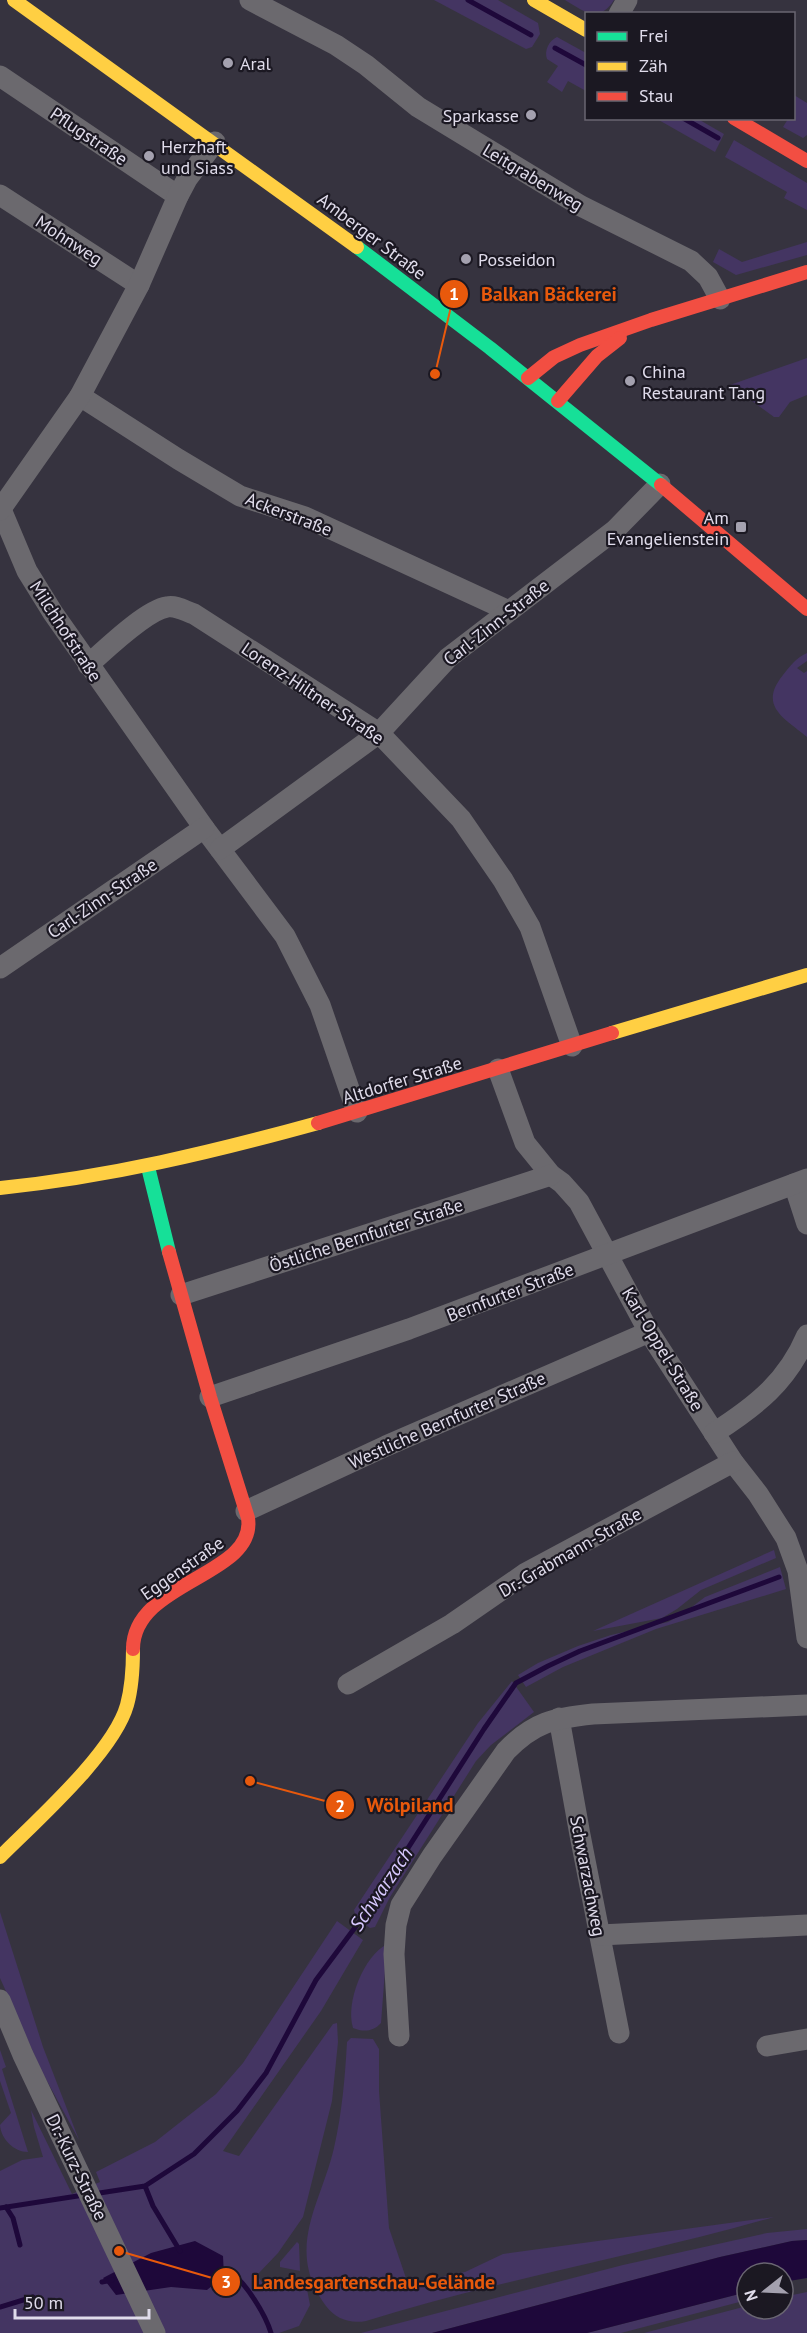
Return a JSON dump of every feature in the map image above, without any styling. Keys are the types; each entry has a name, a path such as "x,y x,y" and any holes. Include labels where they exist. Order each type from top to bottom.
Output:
{"main road":[{"name":"Amberger Straße","path":"14,0 215,142 558,401 807,609"},
{"path":"534,0 585,29"},
{"path":"737,120 807,162"},
{"path":"528,378 562,352 651,320 807,272"},
{"path":"558,401 602,351 651,320"},
{"name":"Altdorfer Straße","path":"0,1188 92,1178 148,1167 239,1144 357,1112 807,975"},
{"name":"Eggenstraße","path":"0,1857 86,1769 116,1730 127,1706 133,1674 133,1644 136,1629 142,1618 164,1598 237,1552 245,1544 249,1534 246,1511 210,1397 148,1167"}],"street":[{"name":"Leitgrabenweg","path":"250,0 336,45 366,65 418,107 581,206 691,261 708,278 720,298"},
{"name":"Pflugstraße","path":"0,76 178,196"},
{"name":"Milchhofstraße","path":"215,142 187,179 139,285 80,396 0,509 27,571 88,665 204,828 285,936 302,967 332,1037 357,1112"},
{"name":"Mohnweg","path":"0,195 139,285"},
{"name":"Ackerstraße","path":"80,396 240,496 305,517 509,611"},
{"name":"Carl-Zinn-Straße","path":"220,849 379,733 448,658 615,530 660,484"},
{"name":"Lorenz-Hiltner-Straße","path":"88,665 151,613 169,606 178,608 194,615 379,733 461,819 503,880 537,945 572,1046"},
{"name":"Carl-Zinn-Straße","path":"0,968 204,828"},
{"name":"Karl-Oppel-Straße","path":"498,1069 525,1143 579,1202 649,1332 733,1462 775,1520 794,1555 801,1586 807,1638"},
{"name":"Östliche Bernfurter Straße","path":"181,1295 551,1174"},
{"name":"Bernfurter Straße","path":"210,1397 409,1329 801,1181"},
{"path":"801,1181 807,1224"},
{"name":"Westliche Bernfurter Straße","path":"246,1511 386,1446 649,1332"},
{"path":"714,1433 750,1409 774,1388 798,1355 807,1335"},
{"name":"Dr.-Grabmann-Straße","path":"348,1684 452,1624 526,1573 733,1462"},
{"path":"399,2036 394,1954 396,1925 401,1905 432,1856 506,1751 522,1736 545,1722 593,1714 807,1705"},
{"name":"Schwarzachweg","path":"559,1718 619,2033"},
{"path":"600,1935 807,1925"},
{"name":"Dr.-Kurz-Straße","path":"0,2000 23,2055 155,2333"},
{"path":"767,2046 807,2039"}],"shaded area":[{"path":"434,0 498,0 538,23 540,34 532,47 526,49"},
{"path":"565,0 614,0 603,12 584,11"},
{"path":"557,37 585,52 585,90 568,81 562,92 547,82 558,66 546,56 547,49"},
{"path":"795,96 807,103 807,135 803,138 783,127 787,120 795,120"},
{"path":"659,120 700,120 724,134 715,152"},
{"path":"734,140 807,183 807,210 784,198 787,192 725,157"},
{"path":"807,242 807,255 736,275 713,262 719,249 742,262"},
{"path":"807,358 807,395 790,402 779,417 774,417 730,385"},
{"path":"807,653 807,661 797,668 804,673 807,671 807,737 777,710 773,695 788,668"},
{"path":"774,1550 776,1558 701,1590 662,1618 593,1631"},
{"path":"780,1567 786,1589 656,1629 563,1667 526,1687 518,1675 538,1663 578,1646 611,1635 668,1622 705,1597"},
{"path":"512,1681 534,1712 491,1745 476,1761 390,1897 375,1927 370,1928 356,1918 354,1910 478,1723"},
{"path":"0,1912 43,2047 79,2140 41,2070 0,1978"},
{"path":"337,1921 363,1940 321,2011 223,2151 239,2156 333,2024 337,2023 338,2042 332,2101 303,2217 278,2253 257,2275 263,2284 275,2279 286,2279 307,2289 310,2305 299,2326 279,2333 0,2333 0,2171 22,2160 43,2157 31,2110 72,2194 100,2182 96,2172 155,2142 216,2094 243,2063"},
{"path":"387,1944 381,2023 368,2030 353,2028 352,2006 358,1981 371,1959"},
{"path":"351,2038 373,2039 379,2049 379,2091 389,2228 408,2284 465,2272 503,2254 774,2217 416,2306 366,2321 344,2320 326,2306 314,2285 308,2265 307,2246 309,2227 334,2148 343,2095 347,2042"},
{"path":"0,2050 6,2067 2,2069 28,2152 13,2147 1,2130 0,2125 11,2113 0,2081"},
{"path":"807,2229 807,2240 792,2241 720,2257 432,2333 361,2333 623,2265 767,2233"},
{"path":"807,2240 807,2278 795,2280 795,2261 735,2261 735,2295 587,2333 432,2333 720,2257 792,2241"},
{"path":"195,2241 223,2256 224,2276 207,2290 171,2287 116,2295 103,2278 151,2253"},
{"path":"297,2242 300,2271 280,2267 280,2262"},
{"path":"807,2292 807,2333 644,2333 735,2309 735,2321 795,2321 795,2294"},
{"path":"735,2295 735,2303 621,2333 587,2333"}],"waterway":[{"path":"468,0 531,35"},
{"path":"555,48 585,64"},
{"path":"686,120 718,138"},
{"name":"Schwarzach","path":"93,2194 145,2186 194,2154 237,2111 266,2073 316,1980 371,1906 516,1683 580,1651 779,1577"},
{"path":"145,2186 153,2206 180,2251"},
{"name":"Schwarzach","path":"0,2208 84,2195"},
{"path":"6,2207 13,2218 20,2245"},
{"path":"219,2270 235,2276 248,2290 265,2317 271,2333"},
{"path":"102,2282 112,2280"},
{"path":"0,2307 33,2297"}],"traffic: fast":[{"path":"357,247 490,348 661,485"},
{"path":"148,1167 169,1252"}],"traffic: slow":[{"path":"14,0 357,247"},
{"path":"534,0 585,29"},
{"path":"612,1033 807,975"},
{"path":"0,1188 121,1170 239,1144 318,1123"},
{"path":"0,1857 72,1785 107,1744 127,1705 132,1677 133,1649"}],"traffic: jam":[{"path":"737,120 807,161"},
{"path":"528,378 554,357 580,345 651,320 807,272"},
{"path":"558,401 597,356 620,338"},
{"path":"661,485 807,609"},
{"path":"318,1123 612,1033"},
{"path":"133,1649 138,1626 152,1608 234,1553 246,1537 248,1518 210,1397 169,1252"}],"place":[{"name":"Aral","path":"228,63"},
{"name":"Sparkasse","path":"531,115"},
{"name":"Herzhaft und Siass","path":"149,156"},
{"name":"Posseidon","path":"466,259"},
{"name":"Balkan Bäckerei","path":"435,374"},
{"name":"China Restaurant Tang","path":"630,381"},
{"name":"Am Evangelienstein","path":"741,527"},
{"name":"Wölpiland","path":"250,1781"},
{"name":"Landesgartenschau-Gelände","path":"119,2251"}]}
